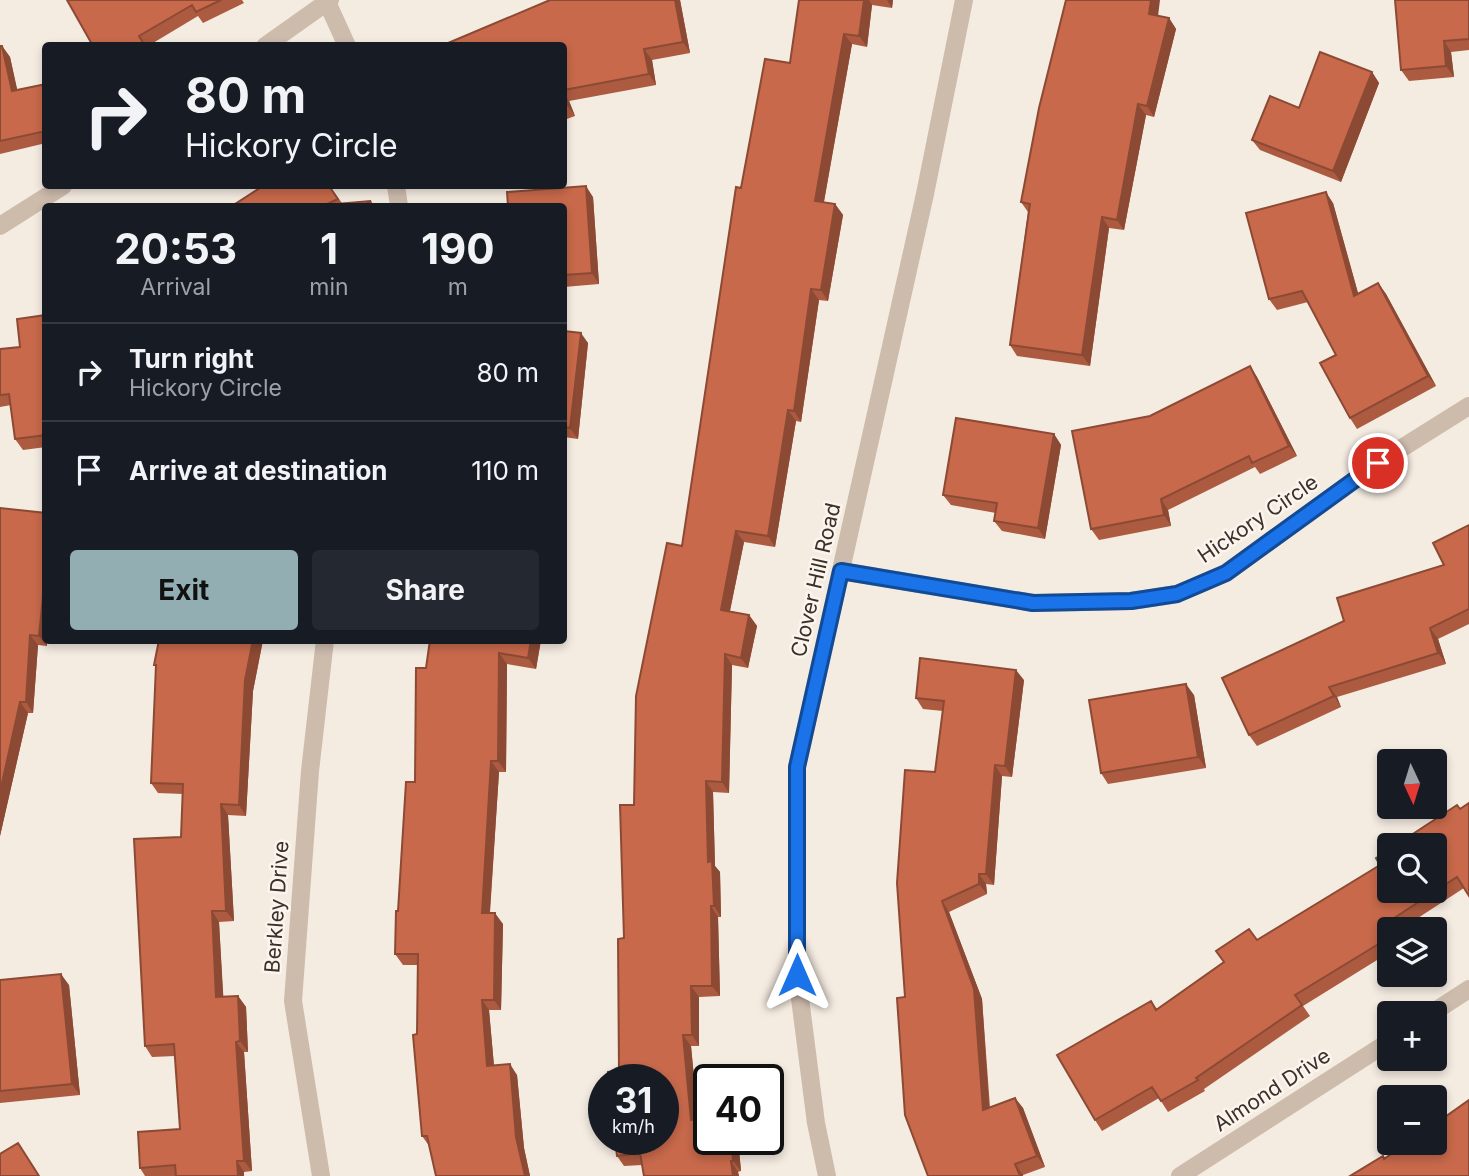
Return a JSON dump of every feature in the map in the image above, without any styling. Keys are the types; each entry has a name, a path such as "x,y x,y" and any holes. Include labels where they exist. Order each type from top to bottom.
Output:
{"street":[{"name":"Clover Hill Road","path":"827,1176 816,1124 797,975 797,767 925,194 964,0"},
{"path":"271,42 329,1 345,42"},
{"path":"0,226 58,189"},
{"name":"Hickory Circle","path":"841,571 1033,603 1131,601 1177,594 1226,573 1378,463 1469,407"},
{"name":"Berkley Drive","path":"321,1176 293,1002 310,771 325,644"},
{"path":"1447,1004 1469,989"},
{"name":"Almond Drive","path":"1180,1176 1377,1049"}],"building":[{"path":"67,0 221,0 196,12 192,5 139,36 143,42 91,42"},
{"path":"550,0 675,0 683,42 644,49 649,74 567,89 567,42 450,42"},
{"path":"799,0 864,0 859,36 844,34 815,201 835,204 821,290 811,289 794,411 788,410 768,536 736,531 721,610 749,615 741,658 725,654 722,782 706,781 708,862 712,861 714,906 711,906 712,986 691,986 692,1035 683,1035 693,1120 693,1155 732,1155 733,1176 644,1176 640,1155 679,1155 679,1064 619,1064 618,939 624,938 620,805 634,805 636,696 667,543 682,546 736,187 741,188 765,59 790,63"},
{"path":"1066,0 1151,0 1149,14 1169,18 1147,106 1138,104 1117,220 1102,217 1082,355 1010,345 1030,204 1021,202 1039,108"},
{"path":"1395,0 1469,0 1469,39 1444,41 1446,66 1401,70"},
{"path":"2,46 12,91 42,85 42,132 0,141"},
{"path":"1320,52 1372,72 1333,171 1252,140 1270,96 1299,108"},
{"path":"586,186 592,273 567,275 567,203 508,203 507,192"},
{"path":"258,189 331,189 338,199 329,203 237,203"},
{"path":"1326,192 1354,296 1378,283 1428,376 1350,418 1320,363 1336,355 1302,291 1269,299 1246,213"},
{"path":"42,316 42,436 15,439 9,394 0,395 0,349 20,347 17,319"},
{"path":"567,331 581,333 570,428 567,428"},
{"path":"1250,366 1289,446 1252,463 1249,456 1161,499 1164,515 1091,529 1072,431 1150,416"},
{"path":"956,418 1054,434 1038,528 994,521 997,503 943,495"},
{"path":"0,508 42,513 42,606 39,636 30,635 26,702 20,702 0,792"},
{"path":"1469,525 1469,609 1430,628 1438,653 1329,687 1334,696 1249,735 1222,678 1344,621 1337,598 1444,565 1433,543"},
{"path":"158,644 252,644 245,680 239,805 221,804 226,911 212,911 216,997 238,996 240,1041 236,1042 244,1161 237,1161 238,1176 176,1176 175,1165 140,1168 138,1132 180,1129 174,1044 145,1046 134,839 181,837 183,784 151,783 154,665"},
{"path":"429,644 530,644 528,658 499,653 498,761 491,761 482,913 495,913 494,1000 482,1000 487,1066 510,1064 516,1137 525,1176 436,1176 427,1136 422,1136 413,1035 417,1034 418,954 395,954 406,782 415,782 416,668 426,668"},
{"path":"920,658 1016,670 1005,766 995,765 986,874 979,874 979,884 942,901 974,989 983,1110 1015,1098 1037,1156 1015,1164 1020,1176 928,1176 905,1115 897,998 905,997 897,883 905,770 935,772 944,701 916,698"},
{"path":"1186,684 1198,757 1101,773 1089,700"},
{"path":"1469,803 1469,896 1457,877 1447,884 1447,833 1414,833 1436,819 1447,819 1447,812 1457,805 1460,809"},
{"path":"1377,867 1377,903 1417,903 1396,917 1377,917 1377,945 1295,995 1302,1005 1196,1078 1198,1080 1161,1101 1152,1087 1095,1120 1057,1055 1151,1001 1156,1010 1224,962 1216,951 1249,929 1257,940"},
{"path":"61,974 72,1084 0,1091 0,980"},
{"path":"1469,1100 1469,1176 1350,1176 1383,1156 1384,1159 1390,1155 1447,1155 1447,1116"},
{"path":"18,1143 39,1176 0,1176 0,1154"}],"route":[{"path":"797,975 797,767 841,571 1033,603 1131,601 1177,594 1226,573 1378,463"}]}
